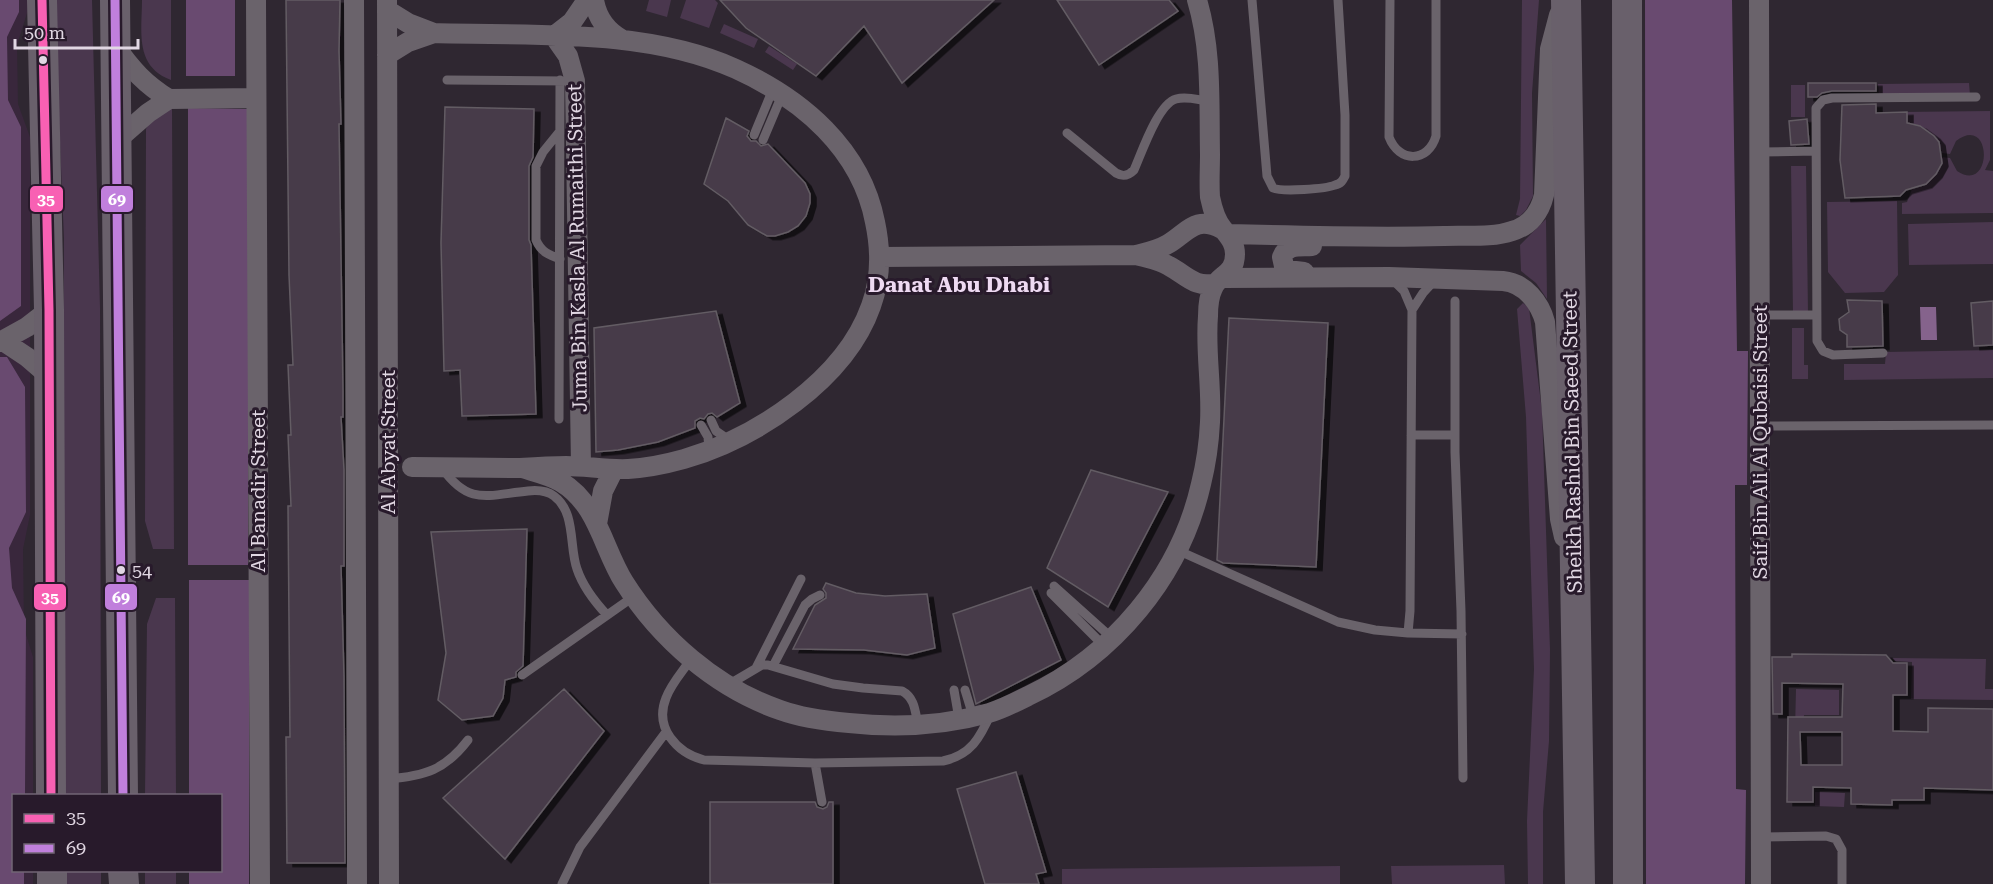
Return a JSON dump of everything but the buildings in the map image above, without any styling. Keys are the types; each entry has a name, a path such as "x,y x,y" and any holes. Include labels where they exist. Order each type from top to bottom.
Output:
{"main road":[{"path":"42,0 49,310 51,794"},
{"path":"115,0 123,794"},
{"path":"1627,0 1628,884"},
{"name":"Sheikh Rashid Bin Saeed Street","path":"1566,1 1580,884"}],"street":[{"name":"Al Banadir Street","path":"256,0 260,884"},
{"path":"354,0 357,875 373,881 389,880"},
{"path":"554,36 572,22 586,0"},
{"path":"594,0 603,23 622,40"},
{"path":"522,468 563,484 580,497 597,524 609,556 633,597 691,659 728,685 778,710 805,717 862,725 918,726 975,716 1043,689 1071,672 1108,642 1162,579 1178,550 1194,508 1207,453 1210,420 1208,315 1211,293 1232,267 1235,255 1232,242 1214,213 1210,196 1209,59 1197,0"},
{"name":"Saif Bin Ali Al Qubaisi Street","path":"1759,0 1761,884"},
{"path":"1136,255 1167,244 1197,224 1214,225 1225,232 1392,237 1502,234 1521,228 1538,211 1545,195 1550,48 1556,23 1566,1"},
{"path":"387,5 408,22 434,33"},
{"name":"Al Abyat Street","path":"387,5 389,880"},
{"path":"354,33 387,32"},
{"path":"387,55 408,42 434,33 622,40 665,46 718,61 778,92 826,129 850,159 868,194 880,256 877,285 871,307 860,330 831,370 812,390 794,403 731,441 668,463 648,467 614,469 581,466 412,467 388,491"},
{"name":"Juma Bin Kasla Al Rumaithi Street","path":"554,36 568,56 581,466"},
{"path":"115,47 147,85 169,99"},
{"path":"116,141 148,112 169,99 256,98"},
{"path":"1389,277 1370,270 1292,272 1284,266 1282,257 1291,247 1366,244 1392,237"},
{"path":"880,256 1136,255 1170,266 1196,283 1209,285 1220,280 1389,277 1510,282 1526,291 1538,305 1545,322 1560,519 1563,534 1574,561"},
{"path":"1,342 27,327 49,310"},
{"path":"1,342 27,357 49,376"},
{"path":"388,445 412,467"},
{"path":"597,524 603,491 614,469"},
{"path":"356,531 388,530"}],"lane":[{"path":"1252,0 1267,176 1274,188 1282,190 1332,186 1342,181 1345,176 1345,115 1338,0"},
{"path":"1390,0 1389,138 1396,150 1410,157 1417,157 1430,150 1436,136 1436,0"},
{"path":"447,80 568,81 560,131 559,420"},
{"path":"754,135 778,92"},
{"path":"763,140 778,92"},
{"path":"1883,353 1833,355 1823,351 1817,341 1816,108 1828,98 1976,97"},
{"path":"1067,133 1123,176 1134,170 1167,104 1172,100 1185,98 1209,101"},
{"path":"560,131 540,156 536,172 536,240 546,254 560,259"},
{"path":"1759,152 1816,151"},
{"path":"1389,277 1404,291 1412,310 1408,633"},
{"path":"1412,310 1437,278"},
{"path":"1455,301 1455,435 1463,778"},
{"path":"1760,315 1816,315"},
{"path":"711,420 716,431 731,441"},
{"path":"1760,426 1993,425"},
{"path":"701,426 708,437 709,450"},
{"path":"1411,435 1455,435"},
{"path":"441,467 455,485 472,494 538,490 554,496 565,510 576,568 595,602 607,615"},
{"path":"1178,550 1338,622 1375,630 1461,634"},
{"path":"756,668 801,579"},
{"path":"1052,589 1108,642"},
{"path":"773,666 805,605 812,598 820,595"},
{"path":"522,675 633,597"},
{"path":"691,659 666,697 663,714 666,732 676,747 704,760 815,763 951,759 966,753 982,734 965,690"},
{"path":"728,685 762,665 773,666 803,677 833,684 902,691 907,693 913,702 918,726"},
{"path":"954,690 975,716"},
{"path":"562,884 580,847 666,732"},
{"path":"388,779 416,776 431,771 458,753 468,740"},
{"path":"815,763 822,802"},
{"path":"1761,837 1826,836 1836,839 1842,850 1842,884"}],"shaded area":[{"path":"0,0 28,0 28,10 17,45 18,104 30,137 30,515 23,549 24,628 33,657 33,794 12,794 12,872 33,872 33,884 0,884"},
{"path":"0,0 19,0 19,12 7,37 8,100 21,127 21,306 0,321"},
{"path":"57,0 92,0 100,308 101,794 61,794 64,239 57,71"},
{"path":"142,0 171,0 171,80 159,74 146,57 141,35"},
{"path":"186,0 235,0 235,76 186,76"},
{"path":"649,0 671,0 667,17 646,11"},
{"path":"686,0 715,0 718,3 709,28 680,18"},
{"path":"1522,0 1539,0 1532,93 1533,196 1520,216 1516,215 1520,199"},
{"path":"1645,0 1732,0 1737,351 1748,351 1747,485 1735,485 1736,789 1746,790 1745,884 1646,884"},
{"path":"724,24 758,39 754,48 720,33"},
{"path":"769,46 797,64 793,70 765,52"},
{"path":"1969,83 1970,95 1879,96 1878,84"},
{"path":"1791,85 1805,85 1805,117 1791,117"},
{"path":"172,108 174,549 153,549 145,521 146,129 151,119"},
{"path":"188,108 248,109 248,565 188,565"},
{"path":"1990,111 1990,160 1985,170 1993,171 1993,213 1902,214 1902,203 1907,202 1912,189 1933,178 1939,169 1942,157 1950,158 1957,171 1969,175 1977,172 1982,165 1984,154 1977,137 1968,135 1956,141 1950,154 1942,153 1934,136 1920,127 1907,123 1907,112 1902,112"},
{"path":"1791,166 1806,166 1808,313 1793,313"},
{"path":"1897,201 1898,275 1884,292 1845,293 1828,272 1827,202"},
{"path":"1546,219 1547,299 1536,283 1521,271 1520,245"},
{"path":"1993,222 1993,264 1909,265 1908,224"},
{"path":"1523,303 1529,308 1542,411 1550,650 1549,741 1543,812 1543,884 1528,884 1527,821 1534,669 1526,417 1517,309"},
{"path":"1920,307 1936,307 1937,340 1921,340"},
{"path":"1792,328 1804,328 1804,365 1808,365 1808,379 1792,379"},
{"path":"1993,350 1993,378 1844,380 1844,364 1885,364 1886,352"},
{"path":"0,357 7,357 25,387 26,512 9,548 12,588 26,619 25,794 12,794 12,872 24,872 24,884 0,884"},
{"path":"189,580 249,580 249,884 189,884 189,872 222,872 222,794 189,794"},
{"path":"156,598 175,598 176,794 145,794 147,624"},
{"path":"1892,658 1986,659 1985,689 1993,689 1993,700 1911,699 1912,662 1895,661"},
{"path":"1796,689 1839,690 1839,715 1804,715 1803,730 1795,730"},
{"path":"1815,792 1845,793 1844,807 1815,806"},
{"path":"1504,865 1505,884 1392,884 1391,866"},
{"path":"1340,866 1340,884 1062,884 1062,869"},
{"path":"61,872 101,872 101,884 61,884"},
{"path":"145,872 176,872 176,884 145,884"}],"transit line":[{"name":"35","path":"42,0 49,310 51,794"},
{"name":"69","path":"115,0 123,794"}],"place":[{"name":"54","path":"121,570"}],"district":[{"name":"Danat Abu Dhabi","path":"959,285"}]}
